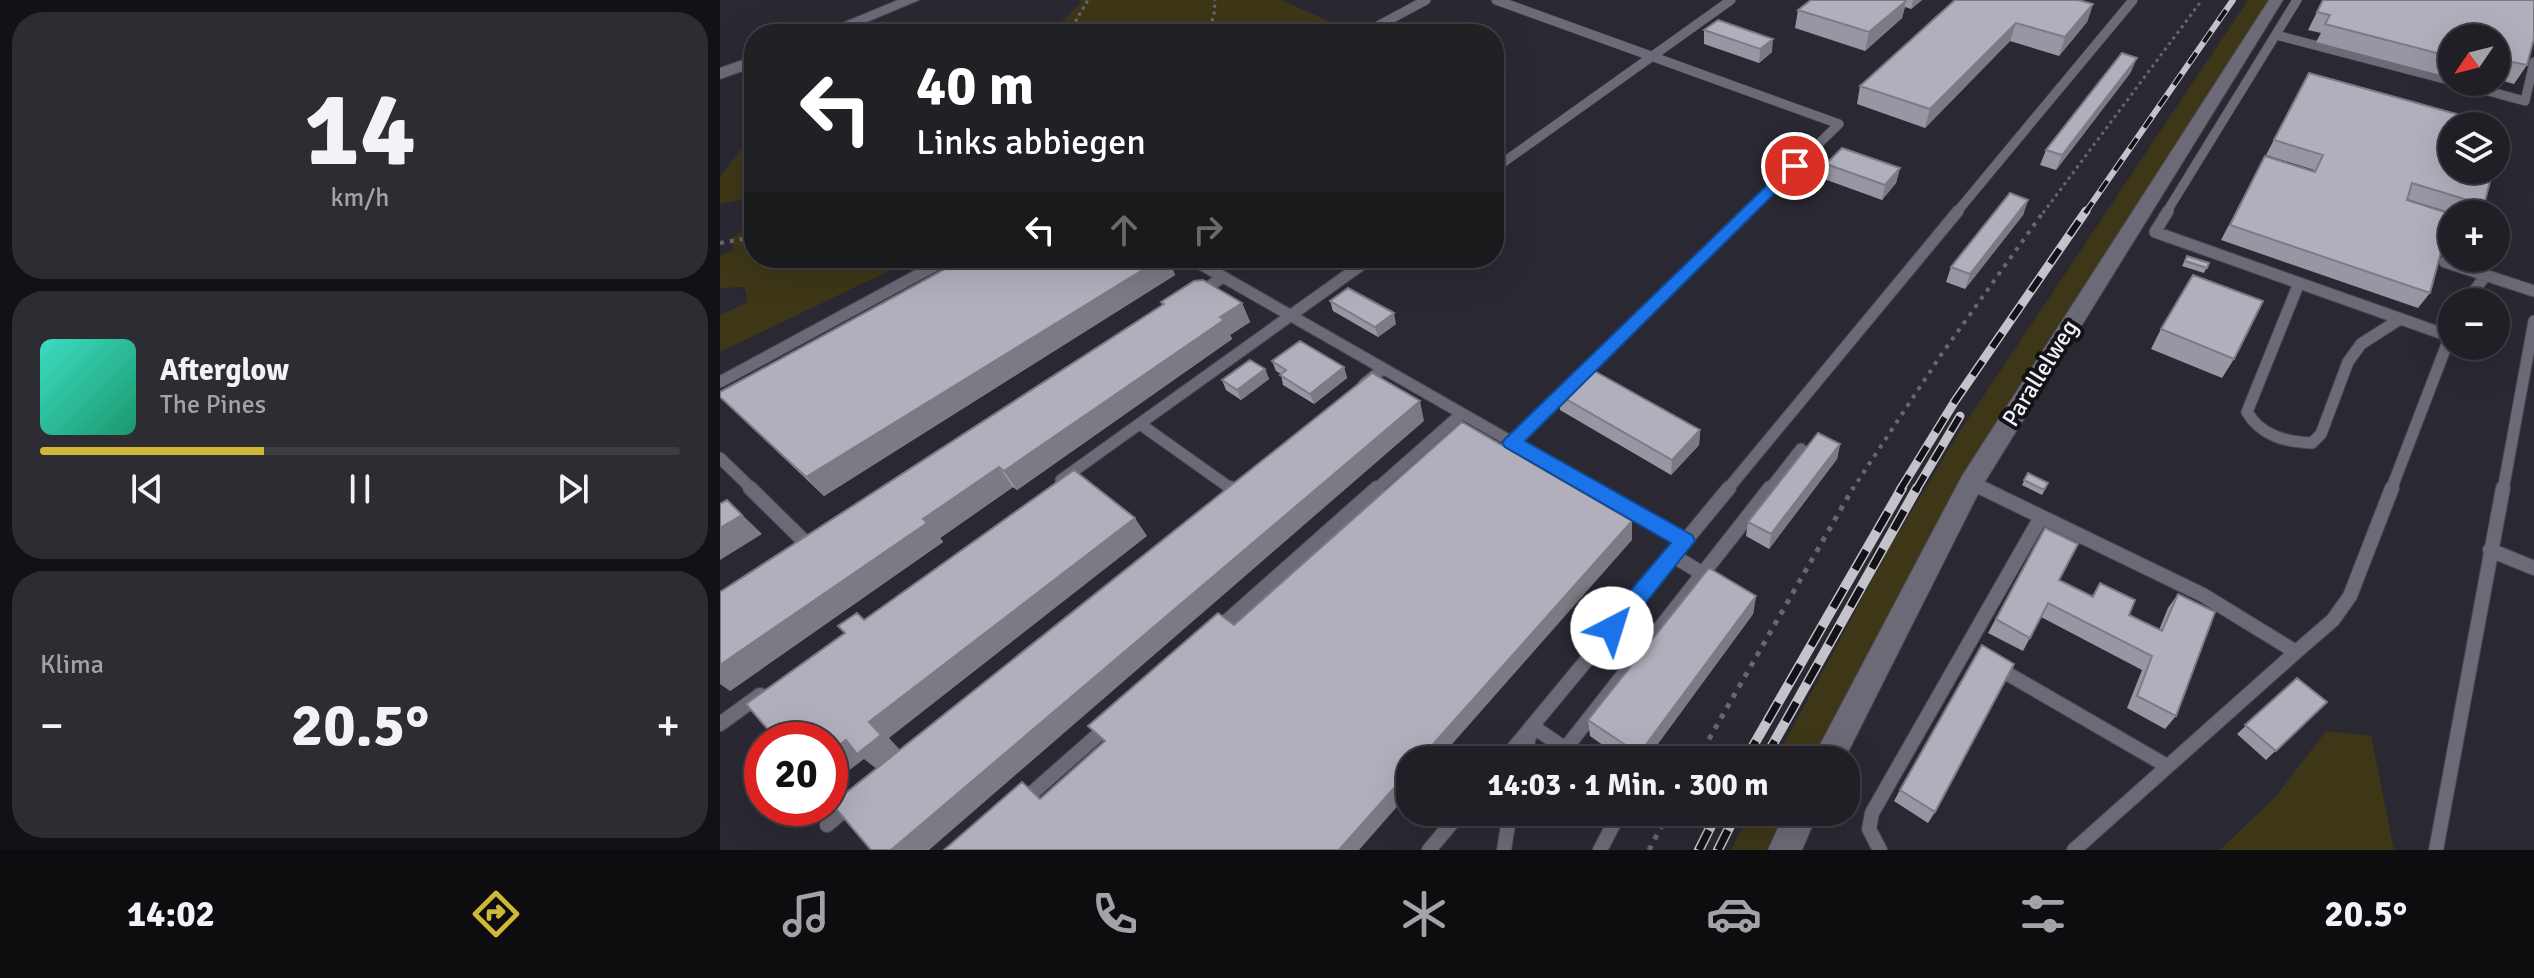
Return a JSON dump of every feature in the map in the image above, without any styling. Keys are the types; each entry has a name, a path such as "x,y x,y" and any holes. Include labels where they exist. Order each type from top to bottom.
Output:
{"street":[{"path":"850,24 912,0"},
{"name":"Parallelweg","path":"1835,746 1971,483 2276,0"},
{"path":"720,74 744,65"},
{"path":"1785,850 1796,826"}],"lane":[{"path":"1382,24 1426,0"},
{"path":"1496,0 1839,124 1512,442"},
{"path":"1504,162 1731,0"},
{"path":"1516,746 2133,0"},
{"path":"2297,0 2155,232 2438,330"},
{"path":"2276,35 2438,78"},
{"path":"2506,96 2525,101 2530,98 2534,62"},
{"path":"720,382 931,268"},
{"path":"1207,268 1685,541"},
{"path":"1051,487 1357,268"},
{"path":"2477,272 2534,291"},
{"path":"2476,288 2486,275"},
{"path":"1183,304 1223,277"},
{"path":"2299,283 2247,412 2252,425 2272,435 2295,443 2312,443 2321,434 2348,362 2361,344 2400,319"},
{"path":"2436,850 2534,321"},
{"path":"2074,850 2333,620 2350,596 2441,360"},
{"path":"1349,397 1383,369"},
{"path":"1203,642 1461,414"},
{"path":"1140,424 1228,494 1245,481"},
{"path":"1567,746 1801,449"},
{"path":"720,458 811,548"},
{"path":"1971,483 2203,595 2296,652"},
{"path":"1880,850 1869,829 1872,813 2041,517"},
{"path":"798,556 824,539"},
{"path":"2490,550 2534,568"},
{"path":"1672,555 1728,588"},
{"path":"1966,649 2167,766"},
{"path":"720,724 771,687"},
{"path":"1015,808 1121,715"},
{"path":"1532,726 1561,746"},
{"path":"1527,746 1532,726"},
{"path":"848,807 864,794"},
{"path":"1429,850 1449,826"},
{"path":"1504,850 1508,826"},
{"path":"1600,850 1613,826"}],"path":[{"path":"1074,24 1088,0"},
{"path":"1210,24 1215,0"},
{"path":"1704,746 1740,678 1860,476 1975,308 2202,0"},
{"path":"720,243 744,239"},
{"path":"1649,850 1662,826"}],"shaded area":[{"path":"1080,0 1281,0 1335,24 1059,24 1082,2"},
{"path":"2248,0 2269,0 1962,478 1820,746 1783,746 1888,550 1958,434"},
{"path":"744,145 744,199 720,204 720,177"},
{"path":"744,228 744,268 895,268 720,352 720,315 748,302 744,287 720,288 720,256 735,250 730,240"},
{"path":"2326,731 2371,736 2394,850 2220,850 2277,795"},
{"path":"1743,826 1781,826 1771,850 1731,850"}],"building":[{"path":"1811,0 1906,1 1869,32 1798,10"},
{"path":"1955,0 2078,0 2093,4 2065,37 2016,23 1930,109 1860,86"},
{"path":"2323,0 2534,0 2534,38 2527,65 2512,62 2510,69 2510,24 2438,24 2438,53 2325,24 2330,15 2317,12"},
{"path":"1718,20 1773,39 1760,49 1704,30"},
{"path":"2122,53 2137,58 2062,155 2046,150"},
{"path":"2309,73 2449,112 2438,112 2438,184 2489,184 2485,200 2468,200 2412,183 2407,200 2438,210 2438,263 2430,293 2230,225 2265,156 2315,172 2323,155 2274,140"},
{"path":"1842,148 1900,168 1885,185 1826,164"},
{"path":"2010,193 2028,200 1970,274 1951,267"},
{"path":"2187,256 2209,263 2207,268 2185,261"},
{"path":"947,268 1146,268 806,477 720,397 720,392"},
{"path":"2193,275 2263,301 2234,359 2161,329"},
{"path":"1203,280 1242,303 1220,317 1224,320 1004,471 999,467 923,519 927,523 720,665 720,592 1164,304 1161,302 1194,281"},
{"path":"1348,288 1394,313 1375,327 1330,301"},
{"path":"1300,341 1344,367 1310,394 1280,375 1286,370 1272,361"},
{"path":"1250,360 1265,369 1237,390 1222,380"},
{"path":"1589,368 1700,430 1672,460 1559,395"},
{"path":"1372,373 1420,401 891,850 871,850 848,823 848,791"},
{"path":"1462,422 1632,521 1431,746 1396,746 1396,786 1339,850 944,850 1022,782 1040,799 1105,741 1088,726 1218,613 1234,625"},
{"path":"1818,433 1840,444 1771,534 1748,522"},
{"path":"1074,470 1135,518 869,722 881,735 857,754 848,743 848,722 762,722 746,704 845,633 838,626 857,613 864,620"},
{"path":"2028,473 2048,483 2044,490 2024,480"},
{"path":"727,500 742,515 720,528 720,504"},
{"path":"2045,528 2078,544 2059,580 2093,597 2100,583 2135,600 2129,615 2162,631 2178,594 2215,612 2176,716 2137,696 2152,656 2048,603 2030,638 1996,619"},
{"path":"1709,568 1756,596 1645,746 1627,746 1588,720"},
{"path":"1982,645 2014,664 1935,812 1900,790"},
{"path":"2297,678 2327,702 2276,751 2245,725"}],"railway":[{"path":"2085,213 2233,0"},
{"path":"1900,490 1955,401 2086,211"},
{"path":"1916,490 1960,416"},
{"path":"1753,746 1902,488"},
{"path":"1772,746 1917,488"},
{"path":"1699,850 1711,826"},
{"path":"1718,850 1730,826"}],"route":[{"path":"1612,628 1685,541 1512,442 1795,166"}]}
